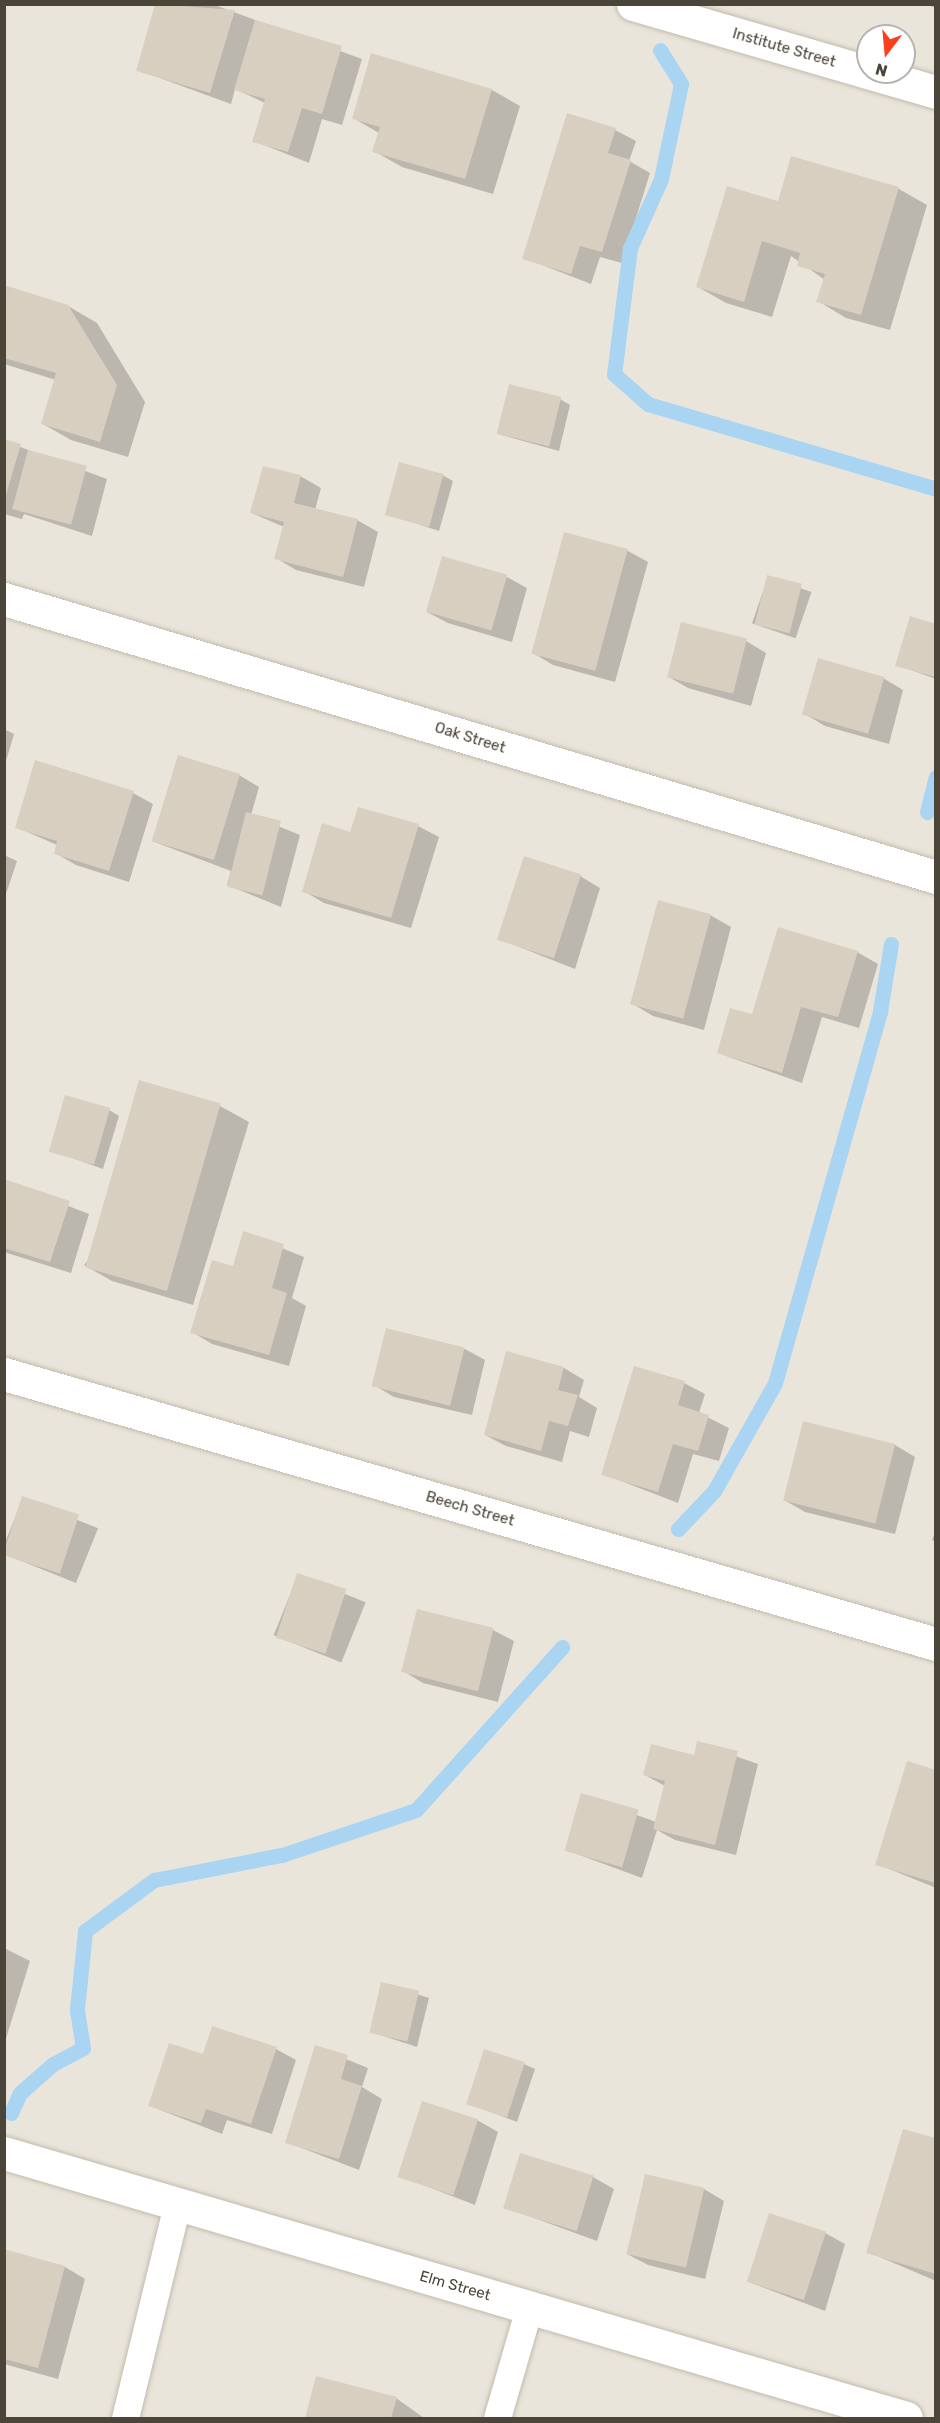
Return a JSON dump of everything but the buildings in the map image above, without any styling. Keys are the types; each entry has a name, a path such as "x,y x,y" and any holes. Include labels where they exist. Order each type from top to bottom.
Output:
{"street":[{"name":"Institute Street","path":"633,4 936,92"},
{"name":"Oak Street","path":"4,599 936,877"},
{"name":"Beech Street","path":"4,1374 936,1644"},
{"name":"Elm Street","path":"4,2154 906,2418"}],"lane":[{"path":"125,2418 177,2204"},
{"path":"497,2418 529,2308"}],"shaded area":[{"path":"5,5 935,5 935,2418 5,2418"}],"waterway":[{"path":"660,50 681,84 661,179 630,248 614,374 648,404 936,489"},
{"path":"927,812 936,777"},
{"path":"678,1529 714,1491 775,1383 880,1011 891,944"},
{"path":"11,2113 20,2093 53,2064 83,2048 77,2009 85,1931 154,1880 282,1855 416,1810 562,1647"}]}
